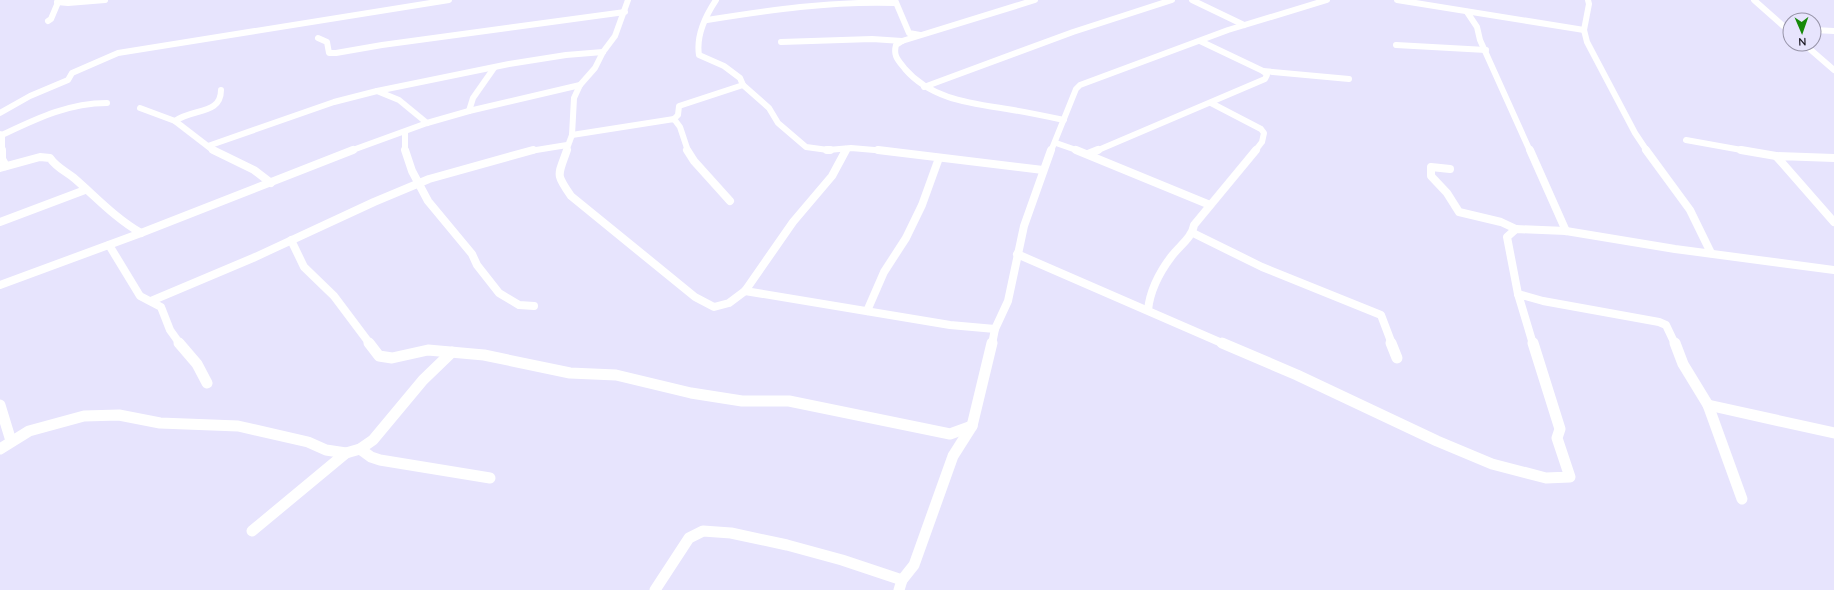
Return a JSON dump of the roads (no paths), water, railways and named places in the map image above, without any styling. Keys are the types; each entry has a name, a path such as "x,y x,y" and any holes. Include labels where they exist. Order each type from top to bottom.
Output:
{"street":[{"path":"48,21 51,19 58,1 68,3 105,0"},
{"path":"0,113 30,96 68,80 72,73 81,68 118,53 448,0"},
{"path":"628,0 625,12 615,36 603,52 596,68 580,85 574,98 572,135 567,145 559,172 559,178 571,196 584,208 612,228 649,261 706,305 714,307 720,306 745,291 793,222 832,176 846,150"},
{"path":"716,0 710,8 707,20 697,44 699,55 724,66 740,78 743,85 769,108 778,123 806,147 828,150 846,150 850,148 872,149 1043,170"},
{"path":"1035,0 902,41 894,48 896,58 914,79 924,87 940,95 962,102 1032,113 1064,120"},
{"path":"924,87 1073,32 1172,0"},
{"path":"1192,0 1244,25"},
{"path":"654,590 689,538 703,531 731,533 770,543 787,545 842,560 900,587 914,565 931,519 939,491 953,456 972,426 996,329 1008,301 1016,254 1024,226 1043,170 1056,143 1074,93 1080,85 1244,25 1324,0"},
{"path":"1397,0 1584,30"},
{"path":"1588,0 1590,4 1584,30 1587,42 1600,70 1635,133 1657,167 1690,210 1711,253"},
{"path":"1754,0 1782,23"},
{"path":"707,20 807,2 895,1 908,33 920,35"},
{"path":"318,38 327,42 329,53 336,54 412,40 625,12"},
{"path":"1467,12 1478,28 1486,50 1566,232"},
{"path":"1822,31 1834,32"},
{"path":"781,42 872,39 902,41"},
{"path":"1200,41 1263,71 1349,79"},
{"path":"1396,44 1486,50"},
{"path":"208,146 334,102 377,91 561,56 603,52"},
{"path":"1813,52 1834,70"},
{"path":"469,111 473,98 494,68"},
{"path":"1088,154 1265,79 1267,75 1263,71"},
{"path":"0,286 271,183 336,156 427,123 469,111 580,85"},
{"path":"572,135 674,119 678,115 679,106 743,85"},
{"path":"175,121 183,115 216,106 221,100 221,90"},
{"path":"377,91 399,100 427,123"},
{"path":"107,103 93,102 76,104 55,111 1,135 3,167 40,157 50,158 53,164 73,177 85,190 125,225 141,233"},
{"path":"1148,310 1148,298 1160,274 1180,244 1193,233 1194,225 1262,142 1264,133 1260,129 1210,103"},
{"path":"140,108 175,121 208,146 230,160 254,170 271,183"},
{"path":"674,119 680,127 680,132 694,161 730,201"},
{"path":"405,132 404,148 417,185 428,201 472,254 477,265 499,292 519,304 534,306"},
{"path":"1686,140 1776,156 1834,158"},
{"path":"1056,143 1088,154 1210,205"},
{"path":"151,301 374,202 429,180 540,148 567,145"},
{"path":"828,150 841,159"},
{"path":"1776,156 1802,183 1834,222"},
{"path":"867,311 884,272 906,238 922,205 939,158"},
{"path":"1450,169 1431,166 1431,176 1447,193 1459,212 1501,222 1516,229 1566,232 1834,270"},
{"path":"0,222 85,190"},
{"path":"1016,254 1297,375 1437,441 1492,464 1546,478 1570,477 1557,438 1560,429 1518,294 1507,237 1516,229"},
{"path":"1193,233 1216,246 1273,273 1381,315 1391,337 1397,358"},
{"path":"291,240 304,267 334,296 379,356 392,358 428,350 452,352 484,356 570,373 616,375 691,393 742,401 789,401 950,434 972,426"},
{"path":"109,244 140,296 161,307 167,324 203,370 206,383"},
{"path":"745,291 950,325 996,329"},
{"path":"1518,294 1543,301 1598,310 1659,322 1666,325 1671,332 1683,364 1708,405 1742,499"},
{"path":"252,531 346,453 360,449 373,440 423,380 452,352"},
{"path":"0,405 11,440"},
{"path":"1708,405 1834,433"},
{"path":"0,449 11,440 29,431 84,416 119,415 160,423 238,426 308,442 326,450 346,453"},
{"path":"360,449 370,457 380,460 490,478"}]}
